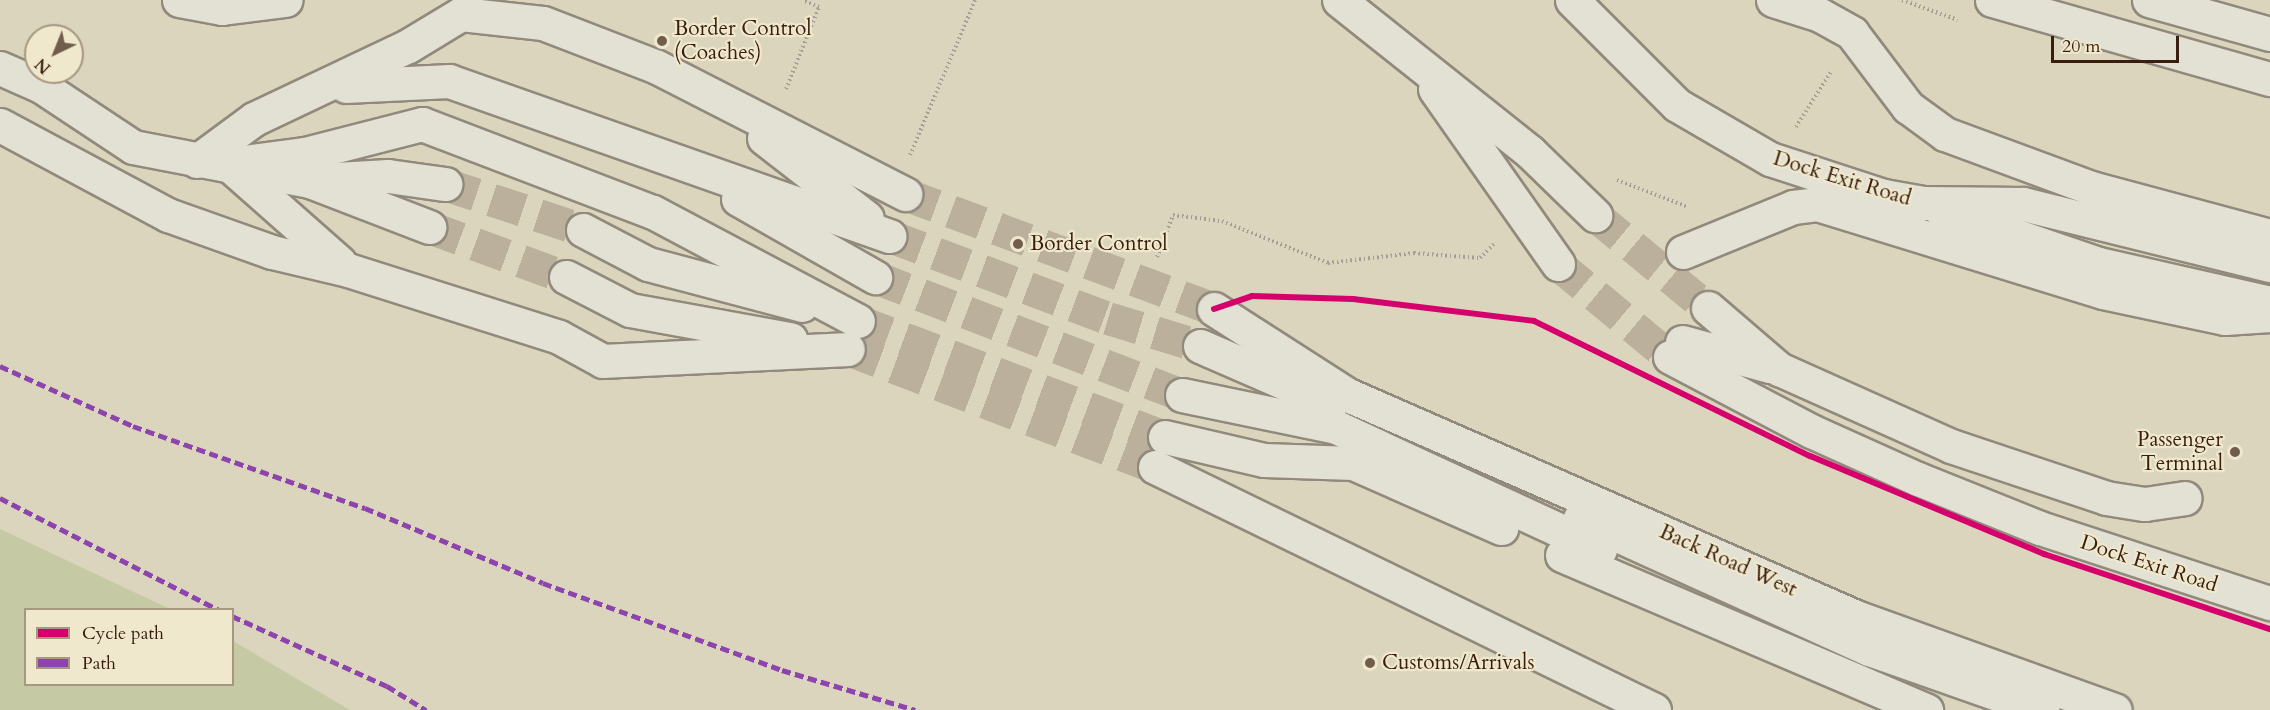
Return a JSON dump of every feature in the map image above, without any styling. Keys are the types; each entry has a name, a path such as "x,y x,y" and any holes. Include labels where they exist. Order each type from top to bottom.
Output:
{"lane":[{"path":"179,0 222,8 285,0"},
{"path":"1340,0 1557,178 1594,215"},
{"name":"Dock Exit Road","path":"1572,0 1677,105 1725,138 1784,164 1923,203 2023,204 2270,265"},
{"path":"1773,0 1821,15 1855,37 1908,107 1955,139 2091,188 2270,236"},
{"path":"1992,0 2270,79"},
{"path":"2031,0 2270,65"},
{"path":"2149,0 2270,34"},
{"path":"212,163 254,119 461,14 543,23 700,89 901,191"},
{"path":"1415,60 1521,215 1558,264"},
{"path":"0,68 41,86 133,147"},
{"path":"315,90 388,80 449,81 890,236 700,89"},
{"path":"212,163 304,154 422,124 653,212 853,335"},
{"path":"8,129 133,147 310,181 429,227"},
{"path":"8,129 168,215 272,252 348,270 559,337 603,362 853,335"},
{"path":"669,159 875,277"},
{"path":"212,163 348,270"},
{"path":"310,181 388,176 445,184"},
{"path":"1923,203 2099,264 2270,303"},
{"path":"1683,252 1793,207 1817,204 2103,292 2224,318 2270,315"},
{"path":"583,230 648,264 853,335"},
{"path":"566,277 630,310 853,335"},
{"path":"1708,308 1779,369 1951,446 2106,498 2145,504 2185,498"},
{"name":"Back Road West","path":"1214,309 1348,395 1856,617 2115,710"},
{"path":"1200,346 1499,477 1776,610 2043,710"},
{"name":"Dock Exit Road","path":"1779,369 1676,349 1811,431 1918,479 2040,528 2270,603"},
{"path":"1182,395 1336,427 1857,666 1982,710"},
{"path":"1166,436 1264,460 1353,463 1926,710"},
{"path":"1155,467 1654,710"}],"path":[{"path":"772,126 819,7 802,0"},
{"path":"901,191 975,0"},
{"path":"1784,164 1800,116 1855,37"},
{"path":"1557,178 1574,168 1644,187 1696,210"},
{"path":"1157,257 1173,214 1222,221 1328,263 1414,253 1480,258 1521,215"}],"green space":[{"path":"0,529 168,608 24,608 24,686 234,686 234,642 350,710 0,710"}],"tunnel":[{"path":"445,184 583,230"},
{"path":"905,194 1214,309"},
{"path":"1595,215 1708,308"},
{"path":"429,227 566,277"},
{"path":"890,236 1108,318 1200,346"},
{"path":"1558,264 1670,357"},
{"path":"875,277 1182,395"},
{"path":"858,321 1165,437"},
{"path":"848,349 1155,467"}],"marked path":[{"path":"0,366 133,426 365,508 543,583 782,670 915,710"},
{"path":"0,498 215,608"},
{"path":"234,617 387,686 426,710"}],"cycle path":[{"path":"1214,309 1252,296 1353,299 1534,321 1810,456 2044,554 2270,629"}],"place":[{"name":"Border Control (Coaches)","path":"662,41"},
{"name":"Border Control","path":"1018,244"},
{"name":"Passenger Terminal","path":"2235,452"},
{"name":"Customs/Arrivals","path":"1370,663"}]}
